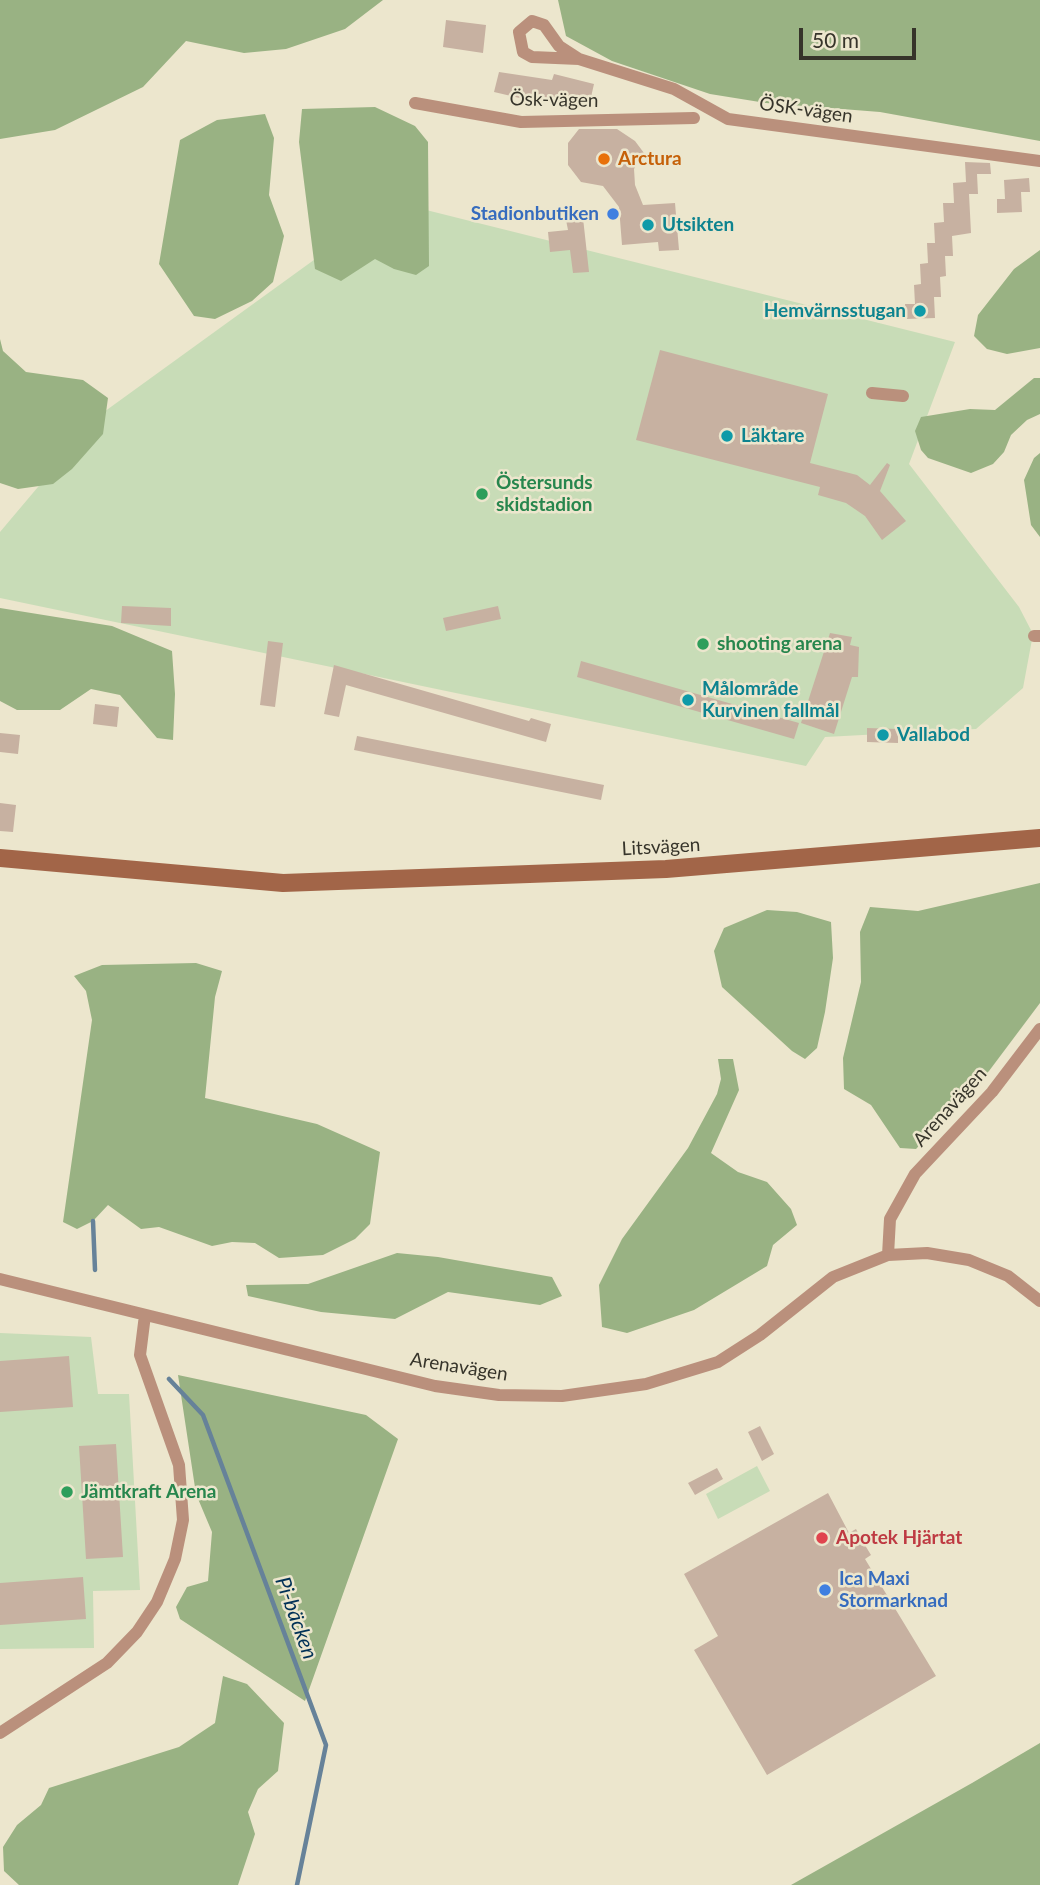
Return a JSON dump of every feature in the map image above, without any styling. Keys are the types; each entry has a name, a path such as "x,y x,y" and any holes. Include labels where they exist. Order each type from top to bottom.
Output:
{"main road":[{"name":"Litsvägen","path":"0,858 283,883 666,869 1040,838"}],"street":[{"name":"ÖSK-vägen","path":"579,59 559,46 544,24 532,21 519,32 523,52 532,57 579,59 674,89 728,119 1040,161"},
{"name":"Ösk-vägen","path":"415,103 521,122 694,118"},
{"path":"872,393 903,396"},
{"name":"Arenavägen","path":"888,1255 890,1219 915,1174 992,1093 1040,1030"},
{"name":"Arenavägen","path":"0,1279 435,1386 499,1395 562,1396 646,1384 718,1362 760,1335 833,1277 888,1255 927,1253 969,1260 1008,1276 1040,1301"},
{"path":"0,1733 107,1663 136,1632 158,1602 175,1559 183,1520 179,1465 140,1355 145,1315"}],"green space":[{"path":"0,0 383,0 345,29 286,49 244,53 186,41 143,87 55,130 0,139"},
{"path":"558,0 1040,0 1040,141 880,112 766,103 710,94 612,61 566,36"},
{"path":"375,107 415,126 428,142 429,266 416,275 394,269 375,259 341,281 315,269 299,142 302,109"},
{"path":"265,114 274,138 269,195 284,236 273,282 252,301 215,319 194,316 159,264 180,140 217,120"},
{"name":"Östersunds skidstadion","path":"394,202 955,342 909,464 1019,607 1033,634 1023,688 976,729 825,737 806,766 0,598 0,532 97,417"},
{"path":"1040,250 1040,348 1007,354 987,349 974,336 978,315 1014,269"},
{"path":"0,339 3,351 26,372 83,380 108,398 103,434 72,469 53,484 18,489 0,483"},
{"path":"1034,378 1040,378 1040,414 1027,420 1011,435 1004,452 993,464 971,473 928,458 921,450 915,431 921,417 970,409 995,410"},
{"path":"1040,453 1040,537 1031,525 1024,480 1034,458"},
{"path":"0,608 112,626 172,651 175,694 173,740 157,738 120,695 91,689 60,710 17,710 0,701"},
{"path":"1040,883 1040,1003 989,1071 916,1149 900,1148 871,1105 844,1089 843,1058 861,982 860,932 870,907 918,911"},
{"path":"767,910 797,912 831,922 833,958 825,1012 817,1048 805,1059 792,1051 722,987 714,951 724,928"},
{"path":"196,963 222,971 215,997 205,1098 317,1124 380,1152 370,1224 355,1239 323,1255 279,1258 255,1243 232,1242 212,1246 159,1227 141,1229 108,1205 93,1221 77,1229 63,1222 92,1020 86,991 74,976 102,965"},
{"path":"718,1059 733,1059 739,1090 711,1153 738,1172 767,1182 791,1209 797,1225 773,1245 767,1266 694,1310 627,1333 602,1327 599,1285 622,1239 688,1148 717,1094 721,1079"},
{"path":"397,1253 438,1257 552,1277 562,1296 540,1305 448,1292 395,1319 321,1312 248,1296 246,1285 308,1284"},
{"name":"Jämtkraft Arena","path":"0,1333 91,1337 98,1394 129,1394 140,1590 93,1591 94,1648 0,1649"},
{"path":"178,1375 366,1415 398,1439 305,1701 180,1619 176,1607 187,1587 208,1581 212,1532 196,1494"},
{"path":"757,1466 770,1491 718,1519 706,1494"},
{"path":"223,1676 247,1684 284,1723 278,1771 258,1789 248,1812 255,1834 238,1885 19,1885 4,1871 3,1847 17,1825 41,1805 49,1788 179,1747 215,1723"},
{"path":"1040,1743 1040,1885 791,1885 972,1783"}],"building":[{"path":"446,20 486,25 483,53 443,47"},
{"path":"499,72 552,80 554,74 594,84 589,106 552,97 551,102 525,95 524,99 494,92"},
{"path":"579,129 617,129 635,141 644,153 634,169 635,185 643,205 675,203 679,250 659,251 658,242 622,245 619,207 603,186 581,182 568,165 568,143"},
{"path":"965,162 990,163 991,174 977,174 978,194 969,194 971,233 952,236 953,256 945,256 946,276 940,277 941,297 934,297 935,318 906,319 905,304 915,304 914,285 921,284 920,264 928,263 927,243 935,243 934,223 944,222 943,203 954,203 953,183 966,182"},
{"path":"1029,178 1030,192 1021,192 1022,212 997,213 997,199 1005,199 1004,180"},
{"path":"583,218 589,272 573,273 570,250 550,252 548,232 568,230 566,220"},
{"path":"660,350 828,394 810,463 857,475 870,485 887,463 890,465 880,491 906,521 882,540 865,516 846,503 818,495 820,487 636,440"},
{"path":"122,606 171,608 171,626 121,623"},
{"path":"498,606 501,619 446,631 443,618"},
{"path":"830,633 852,637 850,645 859,647 858,677 852,677 834,734 801,723"},
{"path":"268,641 283,643 275,707 260,705"},
{"name":"Målområde Kurvinen fallmål","path":"581,661 799,723 794,739 577,677"},
{"path":"334,665 529,721 531,718 551,724 546,742 346,685 339,717 324,714"},
{"path":"95,704 119,707 117,727 93,724"},
{"name":"Vallabod","path":"867,728 898,729 898,743 867,742"},
{"path":"0,733 20,735 18,754 0,752"},
{"path":"357,736 604,785 601,800 354,750"},
{"path":"0,803 16,805 13,832 0,831"},
{"path":"69,1356 73,1407 0,1412 0,1361"},
{"path":"760,1426 774,1454 762,1461 748,1432"},
{"path":"116,1444 123,1557 86,1559 79,1446"},
{"path":"717,1468 723,1479 695,1495 688,1483"},
{"path":"828,1493 849,1533 856,1529 871,1555 865,1559 936,1676 767,1775 694,1650 718,1636 684,1574"},
{"path":"83,1577 86,1619 0,1625 0,1583"}],"waterway":[{"name":"Pi-bäcken","path":"93,1221 95,1270"},
{"name":"Pi-bäcken","path":"169,1379 203,1415 326,1745 297,1885"}],"place":[{"name":"Arctura","path":"604,159"},
{"name":"Stadionbutiken","path":"613,214"},
{"name":"Utsikten","path":"648,225"},
{"name":"Hemvärnsstugan","path":"920,311"},
{"name":"Läktare","path":"727,436"},
{"name":"Östersunds skidstadion","path":"482,494"},
{"name":"shooting arena","path":"703,644"},
{"name":"Målområde Kurvinen fallmål","path":"688,700"},
{"name":"Vallabod","path":"883,735"},
{"name":"Jämtkraft Arena","path":"67,1492"},
{"name":"Apotek Hjärtat","path":"822,1538"},
{"name":"Ica Maxi Stormarknad","path":"825,1590"}]}
